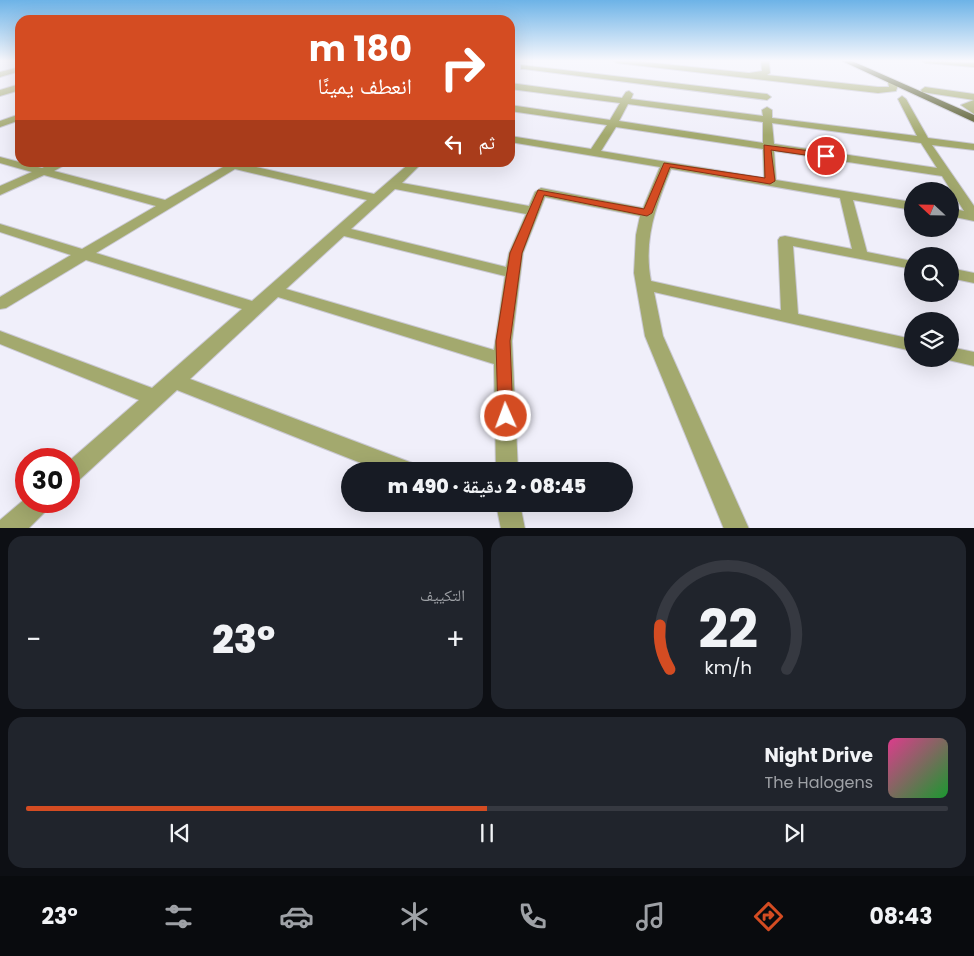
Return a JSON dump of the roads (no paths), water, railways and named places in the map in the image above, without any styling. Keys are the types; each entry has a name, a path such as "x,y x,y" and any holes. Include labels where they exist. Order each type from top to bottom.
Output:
{"highway":[{"path":"900,86 974,119"},
{"path":"915,86 974,111"}],"street":[{"path":"594,153 634,86"},
{"path":"675,86 767,97"},
{"path":"767,86 766,119 770,181"},
{"path":"843,86 884,90 893,86"},
{"path":"0,93 15,87"},
{"path":"515,87 974,146"},
{"path":"925,90 974,100"},
{"path":"902,99 924,140 974,216"},
{"path":"974,100 966,105 974,111"},
{"path":"515,109 945,173"},
{"path":"0,114 15,117"},
{"path":"0,124 15,119"},
{"path":"515,140 904,205"},
{"path":"0,160 15,164"},
{"path":"667,164 647,213 643,236 642,273 644,285 654,336 737,528"},
{"path":"24,167 168,205"},
{"path":"0,191 54,167"},
{"path":"0,304 231,167"},
{"path":"248,167 378,199"},
{"path":"80,465 378,199 408,167"},
{"path":"393,185 533,211"},
{"path":"507,462 503,341 516,253 541,192 647,213"},
{"path":"845,194 861,255"},
{"path":"959,214 974,216"},
{"path":"0,228 256,308"},
{"path":"341,231 513,273"},
{"path":"790,318 785,240 904,263"},
{"path":"959,275 974,278"},
{"path":"644,285 904,343"},
{"path":"274,291 504,360"},
{"path":"0,337 155,398"},
{"path":"959,356 974,359"},
{"path":"175,381 384,462"},
{"path":"10,528 27,513"}]}
